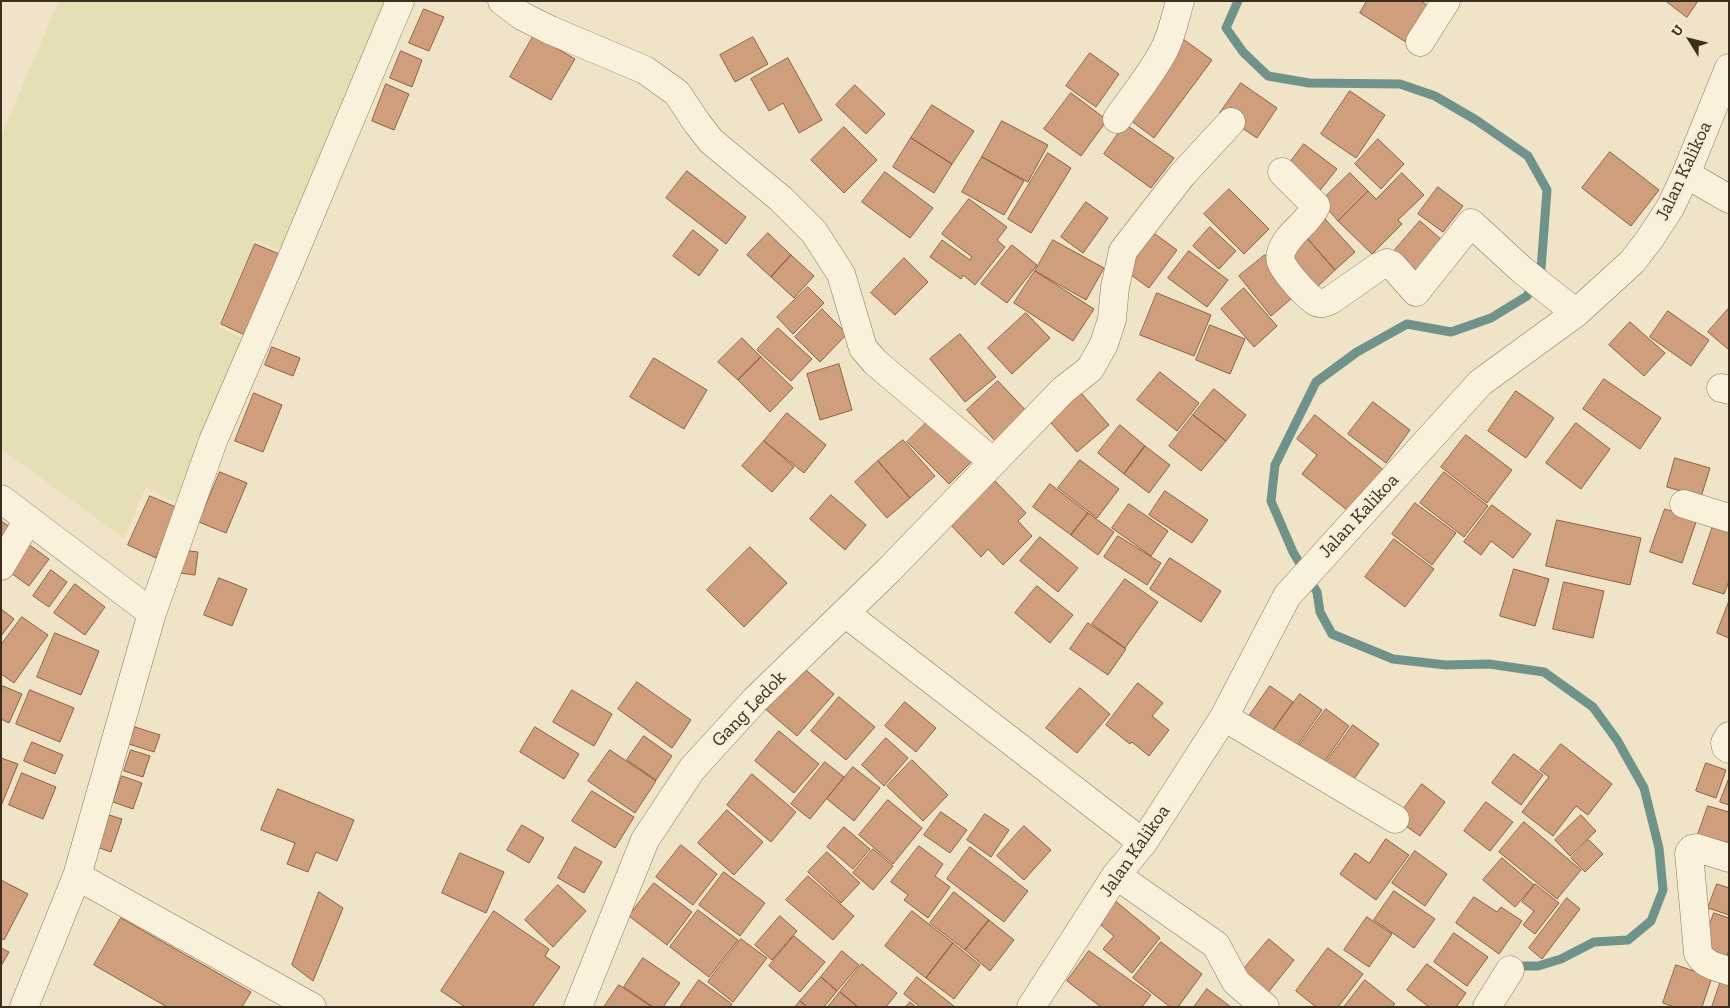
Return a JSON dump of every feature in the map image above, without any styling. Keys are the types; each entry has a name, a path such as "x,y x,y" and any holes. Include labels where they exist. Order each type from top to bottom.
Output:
{"street":[{"path":"24,1007 78,876 152,613 213,441 400,1"},
{"path":"502,1 522,16 550,30 645,70 677,93 711,141 780,199 814,232 841,274 863,348 875,362 932,412 993,462"},
{"path":"1117,119 1153,69 1164,49 1173,27 1180,1"},
{"path":"1420,42 1446,1"},
{"name":"Jalan Kalikoa","path":"1031,1007 1116,875 1143,843 1224,717 1287,596 1480,383 1576,313 1618,275 1649,240 1670,208 1686,174 1729,68"},
{"name":"Gang Ledok","path":"578,1007 645,840 692,769 754,700 889,570 1063,390 1090,369 1104,344 1112,319 1115,287 1123,251 1182,175 1231,122"},
{"path":"1282,172 1316,206 1281,250 1280,259 1281,264 1290,275 1316,302 1324,303 1330,300 1378,267 1387,263 1392,265 1416,292 1471,223 1522,270 1576,313"},
{"path":"1686,174 1729,199"},
{"path":"1,499 152,613"},
{"path":"1684,504 1729,518"},
{"path":"1,566 28,520"},
{"path":"845,613 1143,843"},
{"path":"1224,717 1395,819"},
{"path":"1729,736 1725,743 1726,747 1729,748"},
{"path":"1729,858 1697,848 1692,849 1689,853 1698,953 1701,959 1708,964 1729,971"},
{"path":"1116,875 1216,945 1236,982 1265,1007"},
{"path":"78,876 312,1007"},
{"path":"1487,1007 1510,970"}],"shaded area":[{"path":"59,1 390,1 285,252 255,240 218,327 248,340 179,504 146,487 124,538 1,449 1,136"}],"building":[{"path":"1367,1 1421,1 1431,8 1409,44 1360,13"},
{"path":"1666,1 1698,1 1687,17"},
{"path":"424,9 444,17 429,51 409,43"},
{"path":"534,35 575,59 551,100 510,77"},
{"path":"1179,36 1212,60 1154,138 1122,114"},
{"path":"753,37 768,64 735,82 720,55"},
{"path":"401,51 422,60 412,87 390,78"},
{"path":"1090,53 1119,74 1096,107 1066,86"},
{"path":"788,58 822,120 799,133 783,103 769,111 751,79"},
{"path":"1241,83 1277,108 1257,138 1220,113"},
{"path":"386,84 409,94 394,130 372,121"},
{"path":"855,85 885,114 866,134 836,105"},
{"path":"1350,91 1385,115 1356,158 1321,134"},
{"path":"1071,93 1107,120 1081,156 1044,129"},
{"path":"932,105 974,131 952,164 911,138"},
{"path":"1002,121 1048,145 1028,182 982,157"},
{"path":"1125,124 1174,158 1151,188 1104,154"},
{"path":"844,127 877,160 844,193 811,160"},
{"path":"911,138 952,164 934,193 893,167"},
{"path":"1378,139 1404,164 1381,189 1355,164"},
{"path":"1304,144 1337,169 1317,194 1285,169"},
{"path":"1610,152 1659,190 1631,226 1582,188"},
{"path":"1048,153 1071,168 1031,233 1008,219"},
{"path":"982,157 1024,181 1004,215 962,192"},
{"path":"687,171 746,217 726,244 666,198"},
{"path":"885,172 933,208 910,238 862,202"},
{"path":"1350,173 1368,191 1338,221 1321,201"},
{"path":"1402,173 1424,195 1398,220 1402,224 1372,254 1338,221 1368,191 1376,199"},
{"path":"1438,187 1463,206 1443,232 1418,214"},
{"path":"1229,189 1269,229 1244,254 1204,214"},
{"path":"969,199 1007,227 997,240 1005,247 975,285 963,275 961,279 930,257 942,240 970,260 972,257 942,234"},
{"path":"1086,202 1108,218 1083,253 1061,237"},
{"path":"1325,219 1355,252 1335,270 1306,237"},
{"path":"1420,221 1443,241 1417,271 1394,251"},
{"path":"1210,227 1236,251 1219,269 1193,246"},
{"path":"693,230 718,250 699,276 673,256"},
{"path":"1151,231 1177,250 1149,288 1123,269"},
{"path":"768,233 791,255 771,277 747,255"},
{"path":"1306,237 1335,270 1316,288 1286,255"},
{"path":"1053,240 1104,268 1086,300 1035,271"},
{"path":"255,244 282,255 247,336 221,324"},
{"path":"1012,245 1037,265 1007,303 981,284"},
{"path":"1189,251 1228,280 1207,307 1168,278"},
{"path":"791,255 814,276 794,298 771,277"},
{"path":"1265,255 1298,293 1271,316 1239,276"},
{"path":"904,258 928,282 895,315 871,293"},
{"path":"1035,271 1094,309 1073,341 1014,303"},
{"path":"808,287 824,303 793,334 777,317"},
{"path":"1244,288 1277,326 1254,347 1221,309"},
{"path":"1157,293 1211,315 1194,356 1140,335"},
{"path":"1729,308 1729,350 1708,332"},
{"path":"822,309 847,334 820,362 795,337"},
{"path":"1668,311 1709,340 1691,366 1650,337"},
{"path":"1026,313 1050,338 1012,374 988,348"},
{"path":"1630,322 1665,353 1644,376 1609,345"},
{"path":"1210,325 1245,339 1230,374 1196,360"},
{"path":"778,328 812,359 791,381 757,350"},
{"path":"960,334 996,377 965,402 930,359"},
{"path":"742,338 761,357 738,380 718,362"},
{"path":"272,347 300,358 293,376 265,365"},
{"path":"761,357 793,388 770,412 738,380"},
{"path":"654,358 707,390 684,429 630,397"},
{"path":"839,364 852,410 820,420 807,374"},
{"path":"1160,372 1199,403 1177,431 1137,400"},
{"path":"1604,379 1661,418 1640,449 1583,409"},
{"path":"998,381 1029,414 997,443 967,410"},
{"path":"1075,386 1109,425 1077,452 1043,414"},
{"path":"1214,389 1246,415 1226,441 1193,415"},
{"path":"1516,391 1554,418 1526,458 1488,431"},
{"path":"254,393 282,405 263,452 235,441"},
{"path":"1373,402 1410,430 1386,463 1348,434"},
{"path":"787,413 826,445 804,473 764,441"},
{"path":"1193,415 1226,441 1201,471 1169,446"},
{"path":"1315,415 1386,472 1352,514 1302,474 1317,455 1297,439"},
{"path":"932,417 974,459 949,484 907,442"},
{"path":"1576,423 1610,449 1581,489 1546,463"},
{"path":"1120,425 1145,446 1124,474 1098,453"},
{"path":"1466,435 1512,470 1487,503 1441,467"},
{"path":"903,440 935,476 910,498 878,461"},
{"path":"764,441 794,467 772,492 742,466"},
{"path":"1145,446 1170,465 1149,493 1124,474"},
{"path":"1675,458 1710,468 1701,497 1667,487"},
{"path":"1080,460 1119,489 1097,518 1058,488"},
{"path":"878,461 910,498 887,518 855,482"},
{"path":"220,472 247,483 226,533 199,522"},
{"path":"1444,472 1488,506 1464,537 1420,503"},
{"path":"993,479 1026,513 1018,521 1032,536 1003,565 988,549 981,557 948,522"},
{"path":"1050,484 1088,513 1071,535 1033,507"},
{"path":"1165,491 1208,520 1192,543 1149,515"},
{"path":"831,495 866,525 845,550 810,519"},
{"path":"150,496 178,508 156,558 128,545"},
{"path":"1415,503 1456,533 1432,565 1392,534"},
{"path":"1129,504 1168,531 1151,556 1112,528"},
{"path":"1492,505 1531,534 1513,558 1491,541 1481,555 1464,542"},
{"path":"1665,509 1697,519 1682,563 1650,552"},
{"path":"1088,513 1114,532 1098,555 1071,535"},
{"path":"1557,520 1641,538 1630,585 1546,566"},
{"path":"1,521 10,527 1,539"},
{"path":"1714,523 1729,528 1729,581 1724,594 1693,584"},
{"path":"1118,536 1161,563 1147,585 1104,557"},
{"path":"1040,537 1078,568 1058,592 1020,561"},
{"path":"1394,539 1434,569 1405,607 1365,577"},
{"path":"24,541 49,559 29,586 4,568"},
{"path":"750,547 787,583 744,627 707,590"},
{"path":"183,550 198,552 195,575 179,573"},
{"path":"1170,558 1221,591 1201,622 1150,589"},
{"path":"1514,569 1549,579 1535,626 1500,616"},
{"path":"51,570 67,582 49,607 33,596"},
{"path":"219,578 247,589 232,626 204,615"},
{"path":"1125,579 1158,602 1125,648 1092,624"},
{"path":"1564,582 1604,591 1593,638 1553,629"},
{"path":"75,584 105,607 85,635 54,613"},
{"path":"1037,586 1073,615 1050,643 1015,613"},
{"path":"1729,601 1729,638 1717,633"},
{"path":"1,609 14,619 1,636"},
{"path":"22,617 48,635 14,683 1,674 1,645"},
{"path":"1088,623 1126,649 1108,675 1070,649"},
{"path":"55,633 99,651 81,695 37,677"},
{"path":"800,665 834,694 797,736 763,707"},
{"path":"637,682 691,720 672,748 618,709"},
{"path":"1138,683 1163,703 1152,716 1169,730 1149,756 1106,725"},
{"path":"3,686 22,694 9,723 1,719 1,691"},
{"path":"1270,686 1293,702 1268,737 1245,722"},
{"path":"1080,688 1110,714 1077,753 1046,728"},
{"path":"30,690 74,708 60,742 16,724"},
{"path":"572,690 612,714 594,746 553,722"},
{"path":"1300,694 1322,710 1291,754 1268,738"},
{"path":"839,697 875,727 846,760 811,731"},
{"path":"905,702 936,728 916,752 885,726"},
{"path":"1326,709 1349,726 1320,768 1296,750"},
{"path":"1353,725 1379,744 1351,783 1325,764"},
{"path":"135,727 160,735 154,752 129,744"},
{"path":"535,727 579,754 564,779 520,752"},
{"path":"779,731 819,764 794,793 755,761"},
{"path":"644,736 672,756 656,780 627,760"},
{"path":"886,738 908,758 884,786 862,765"},
{"path":"32,742 63,755 55,774 24,761"},
{"path":"1561,744 1612,784 1588,815 1576,806 1553,836 1522,812 1549,777 1540,770"},
{"path":"131,750 150,756 143,777 124,771"},
{"path":"610,750 656,781 635,813 588,781"},
{"path":"1514,754 1543,775 1521,805 1492,783"},
{"path":"1,758 18,764 1,806"},
{"path":"912,760 948,795 923,821 887,786"},
{"path":"825,762 844,777 810,819 791,804"},
{"path":"1706,763 1726,770 1716,798 1696,791"},
{"path":"853,767 880,788 854,821 827,799"},
{"path":"22,773 56,787 43,819 9,805"},
{"path":"752,774 796,812 771,842 727,805"},
{"path":"122,776 142,783 133,809 113,802"},
{"path":"1729,778 1729,805 1720,802"},
{"path":"1422,784 1445,802 1420,836 1396,819"},
{"path":"278,789 354,820 337,861 316,852 308,872 287,864 295,843 261,830"},
{"path":"592,791 634,817 615,848 572,821"},
{"path":"888,800 922,828 893,864 859,835"},
{"path":"1486,802 1513,822 1490,851 1464,831"},
{"path":"1708,806 1729,812 1729,851 1696,840"},
{"path":"727,810 763,842 734,875 698,843"},
{"path":"941,812 967,830 950,853 924,835"},
{"path":"106,814 122,819 111,852 94,846"},
{"path":"985,814 1009,830 991,857 967,840"},
{"path":"1581,815 1596,831 1570,856 1555,840"},
{"path":"1524,822 1581,870 1557,899 1499,852"},
{"path":"522,825 544,838 529,863 507,850"},
{"path":"1024,826 1051,850 1024,880 997,856"},
{"path":"844,827 870,849 853,869 827,847"},
{"path":"1386,839 1409,855 1376,900 1340,874 1355,853 1369,863"},
{"path":"1589,840 1603,854 1585,872 1571,858"},
{"path":"681,845 717,874 693,905 656,877"},
{"path":"919,846 943,864 935,876 950,887 928,918 904,900 908,895 891,882"},
{"path":"575,847 602,862 584,893 558,878"},
{"path":"970,847 1028,891 1004,922 947,879"},
{"path":"873,849 893,866 873,890 853,873"},
{"path":"1415,851 1447,874 1425,906 1392,883"},
{"path":"827,852 860,883 841,903 808,872"},
{"path":"460,853 504,872 486,913 442,893"},
{"path":"1502,858 1534,885 1515,907 1483,880"},
{"path":"724,872 765,903 740,936 699,905"},
{"path":"808,876 854,916 833,940 786,900"},
{"path":"1,880 28,894 4,940 1,938"},
{"path":"654,883 692,912 667,945 629,916"},
{"path":"1535,884 1559,903 1535,934 1523,925 1534,911 1522,902"},
{"path":"1717,884 1729,888 1729,915 1708,908"},
{"path":"558,885 586,911 553,947 525,920"},
{"path":"1394,891 1435,919 1414,948 1374,920"},
{"path":"319,892 343,908 313,981 292,965"},
{"path":"954,892 989,920 965,950 930,923"},
{"path":"1474,897 1497,912 1501,907 1522,921 1499,954 1456,923"},
{"path":"1567,898 1580,909 1542,959 1529,948"},
{"path":"1113,899 1160,938 1132,973 1103,949 1114,936 1096,921"},
{"path":"698,910 738,940 709,977 670,947"},
{"path":"494,911 549,949 545,956 560,967 532,1007 465,1007 441,991"},
{"path":"912,911 953,943 926,978 885,946"},
{"path":"1714,913 1729,918 1729,950 1726,959 1701,950"},
{"path":"780,916 797,931 772,960 755,945"},
{"path":"1367,917 1392,934 1369,967 1344,950"},
{"path":"121,918 251,992 242,1007 167,1007 94,965"},
{"path":"989,920 1014,940 990,971 965,950"},
{"path":"1454,933 1488,957 1467,986 1434,962"},
{"path":"794,936 825,962 800,992 769,966"},
{"path":"741,939 767,958 733,1002 708,982"},
{"path":"1269,939 1294,960 1263,999 1237,977"},
{"path":"1161,942 1202,974 1178,1007 1170,1007 1133,978"},
{"path":"953,943 980,965 954,999 926,978"},
{"path":"1,948 9,952 1,966"},
{"path":"1328,948 1363,974 1338,1007 1316,1007 1296,991"},
{"path":"842,951 859,965 837,991 821,977"},
{"path":"1089,951 1151,995 1142,1007 1101,1007 1067,981"},
{"path":"643,958 680,983 663,1007 653,1007 624,987"},
{"path":"862,964 897,993 886,1007 858,1007 840,992"},
{"path":"1427,964 1466,993 1456,1007 1429,1007 1407,990"},
{"path":"1676,965 1712,977 1702,1007 1674,1007 1663,1003"},
{"path":"821,977 837,991 824,1007 807,1007 800,1001"},
{"path":"917,977 955,1007 920,1007 904,994"},
{"path":"1722,978 1729,981 1729,1007 1712,1007"},
{"path":"699,980 732,1004 730,1007 680,1007"},
{"path":"1365,980 1395,1004 1392,1007 1344,1007"},
{"path":"619,985 652,1007 604,1007"},
{"path":"1207,989 1231,1007 1194,1007"},
{"path":"840,992 858,1007 828,1007"},
{"path":"800,1001 807,1007 795,1007"},
{"path":"910,1002 916,1007 906,1007"}],"waterway":[{"path":"1238,1 1226,28 1243,52 1268,76 1309,83 1400,84 1435,96 1476,120 1528,156 1547,190 1541,269 1527,296 1491,318 1451,332 1407,324 1357,352 1316,382 1275,465 1271,501 1293,552 1317,592 1320,612 1332,634 1393,659 1446,665 1489,664 1544,672 1593,707 1617,740 1644,788 1659,848 1663,890 1651,921 1628,940 1594,942 1561,959 1538,966 1519,966 1515,972"}]}
